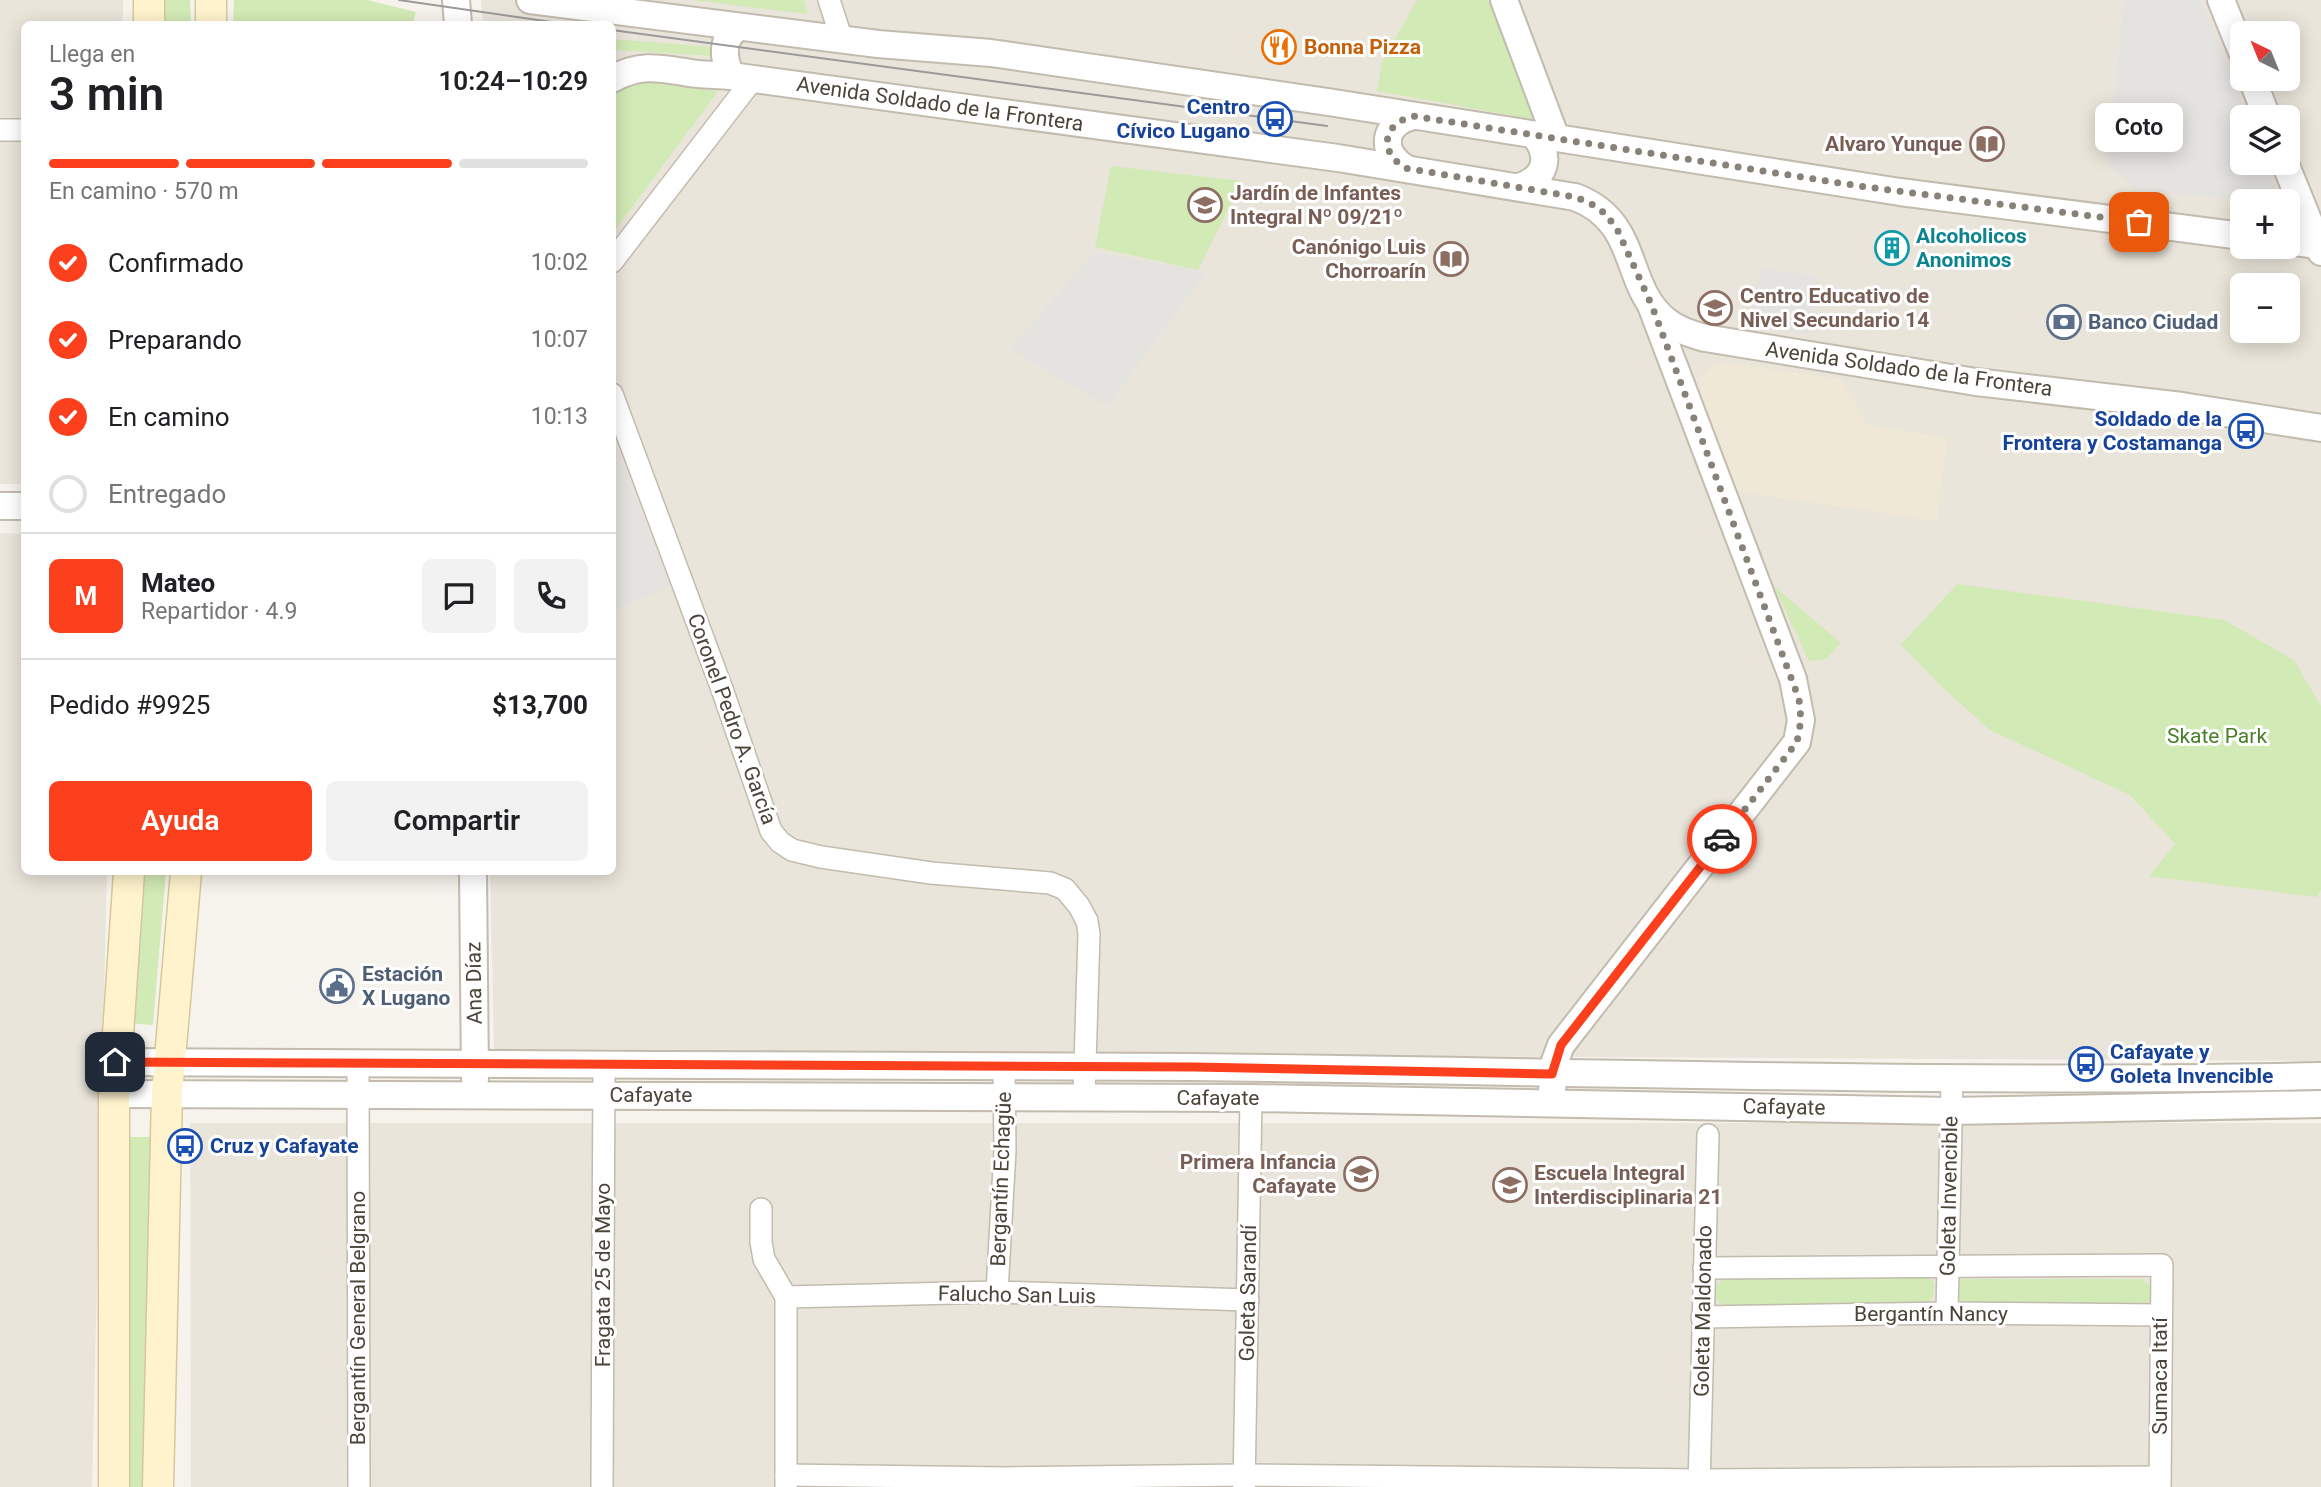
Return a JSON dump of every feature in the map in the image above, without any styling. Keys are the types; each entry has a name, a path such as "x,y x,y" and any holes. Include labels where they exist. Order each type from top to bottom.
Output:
{"main road":[{"path":"149,0 149,21"},
{"path":"211,0 211,21"},
{"path":"114,1487 114,1094 129,875"},
{"path":"159,1487 167,1093 186,875"}],"street":[{"path":"456,0 458,21"},
{"path":"530,0 842,40 991,54 1545,136 1727,167 1912,194 2230,234"},
{"path":"829,0 842,40"},
{"path":"1504,0 1545,136 1541,144 1545,154 1544,164 1538,176 1519,187"},
{"path":"2221,0 2230,22"},
{"path":"616,256 742,78 726,66 724,45 735,29 740,27"},
{"name":"Avenida Soldado de la Frontera","path":"616,78 648,67 742,78 1405,168 1575,197 1606,214 1618,231 1652,306 1665,321 1682,331 1705,338 1976,382 2182,406 2321,428"},
{"path":"1405,168 1395,161 1388,151 1387,140 1392,127 1402,119 1413,116"},
{"path":"0,130 21,130"},
{"path":"2290,175 2319,249"},
{"path":"2300,244 2319,249"},
{"path":"1552,1104 1552,1074 1561,1045 1797,742 1801,720 1793,679 1652,306"},
{"name":"Coronel Pedro A. García","path":"616,405 722,689 771,831 780,842 792,850 821,857 931,873 1042,882 1065,889 1079,906 1087,921 1089,934 1084,1097"},
{"path":"0,506 21,506"},
{"name":"Ana Díaz","path":"473,875 475,1095"},
{"name":"Cafayate","path":"115,1062 1086,1066 1952,1078 2176,1079 2321,1076"},
{"name":"Bergantín General Belgrano","path":"358,1064 359,1487"},
{"name":"Fragata 25 de Mayo","path":"601,1487 604,1064"},
{"name":"Bergantín Echagüe","path":"998,1292 1005,1150 1004,1066"},
{"name":"Goleta Invencible","path":"1947,1313 1952,1078"},
{"name":"Cafayate","path":"114,1094 1251,1098 1950,1111 2321,1104"},
{"name":"Goleta Sarandí","path":"1244,1481 1251,1098"},
{"name":"Goleta Maldonado","path":"1699,1484 1708,1135"},
{"path":"761,1209 764,1259 786,1297 786,1481 1699,1484 2160,1482"},
{"name":"Sumaca Itatí","path":"1948,1266 2162,1265 2160,1482"},
{"path":"1704,1268 1948,1266"},
{"name":"Falucho San Luis","path":"786,1297 998,1292 1248,1300"},
{"name":"Bergantín Nancy","path":"1702,1317 1947,1313 2161,1315"}],"shaded area":[{"path":"0,0 123,0 123,21 21,21 21,484 0,484"},
{"path":"481,0 2321,0 2321,1061 494,1051 490,875 616,875 616,21 483,21"},
{"path":"2124,0 2200,0 2230,73 2230,91 2237,91 2243,105 2230,105 2230,175 2271,175 2277,189 2230,189 2230,198 2137,190 2108,164"},
{"path":"1094,252 1206,272 1107,407 1010,349"},
{"path":"1760,268 1819,277 1810,334 1750,325"},
{"path":"1722,362 1841,379 1867,425 1947,438 1937,521 1735,489 1702,397 1700,381 1706,370"},
{"path":"616,444 670,586 616,609"},
{"path":"0,533 21,534 21,875 107,875 92,1487 0,1487"},
{"path":"190,1123 2321,1123 2321,1487 191,1487"}],"green space":[{"path":"163,0 190,0 191,21 164,21"},
{"path":"234,0 367,0 416,12 413,21 233,21"},
{"path":"692,0 804,0 808,14"},
{"path":"1417,0 1488,0 1537,120 1377,91 1382,62"},
{"path":"616,39 711,47 714,56 616,52"},
{"path":"639,81 718,91 616,229 616,90"},
{"path":"1111,166 1242,181 1198,270 1095,247"},
{"name":"Skate Park","path":"1957,584 2224,620 2294,660 2321,706 2321,890 2317,897 2149,876 2175,844 2130,795 1990,730 1901,645"},
{"path":"1774,586 1841,643 1826,659 1809,661"},
{"path":"139,875 166,875 153,1025 128,1023"},
{"path":"123,1137 151,1137 146,1487 123,1487"},
{"path":"1928,1276 1934,1283 1934,1292 1931,1300 1921,1304 1724,1306 1715,1296 1717,1285 1724,1278"},
{"path":"1960,1279 2142,1279 2155,1289 2152,1306 2145,1308 1963,1302 1955,1298 1955,1284"}],"tram line":[{"path":"399,0 545,21"},
{"path":"616,31 1327,126"}],"way so far":[{"path":"1722,839 1797,742 1801,720 1799,699 1652,306 1618,231 1606,214 1575,197 1405,168 1395,161 1388,151 1387,140 1392,127 1402,119 1413,116 1727,167 1970,202 2139,222"}],"place":[{"name":"Bonna Pizza","path":"1279,47"},
{"name":"Centro Cívico Lugano","path":"1275,119"},
{"name":"Alvaro Yunque","path":"1987,144"},
{"name":"Jardín de Infantes Integral Nº 09/21º","path":"1205,205"},
{"name":"Coto","path":"2139,222"},
{"name":"Alcoholicos Anonimos","path":"1892,248"},
{"name":"Canónigo Luis Chorroarín","path":"1451,259"},
{"name":"Centro Educativo de Nivel Secundario 14","path":"1715,308"},
{"name":"Banco Ciudad","path":"2064,322"},
{"name":"Soldado de la Frontera y Costamanga","path":"2246,431"},
{"name":"Estación X Lugano","path":"337,986"},
{"name":"Cafayate y Goleta Invencible","path":"2086,1064"},
{"name":"Cruz y Cafayate","path":"185,1146"},
{"name":"Primera Infancia Cafayate","path":"1361,1174"},
{"name":"Escuela Integral Interdisciplinaria 21","path":"1510,1185"}],"route":[{"path":"115,1062 1194,1067 1552,1074 1561,1045 1722,839"}]}
